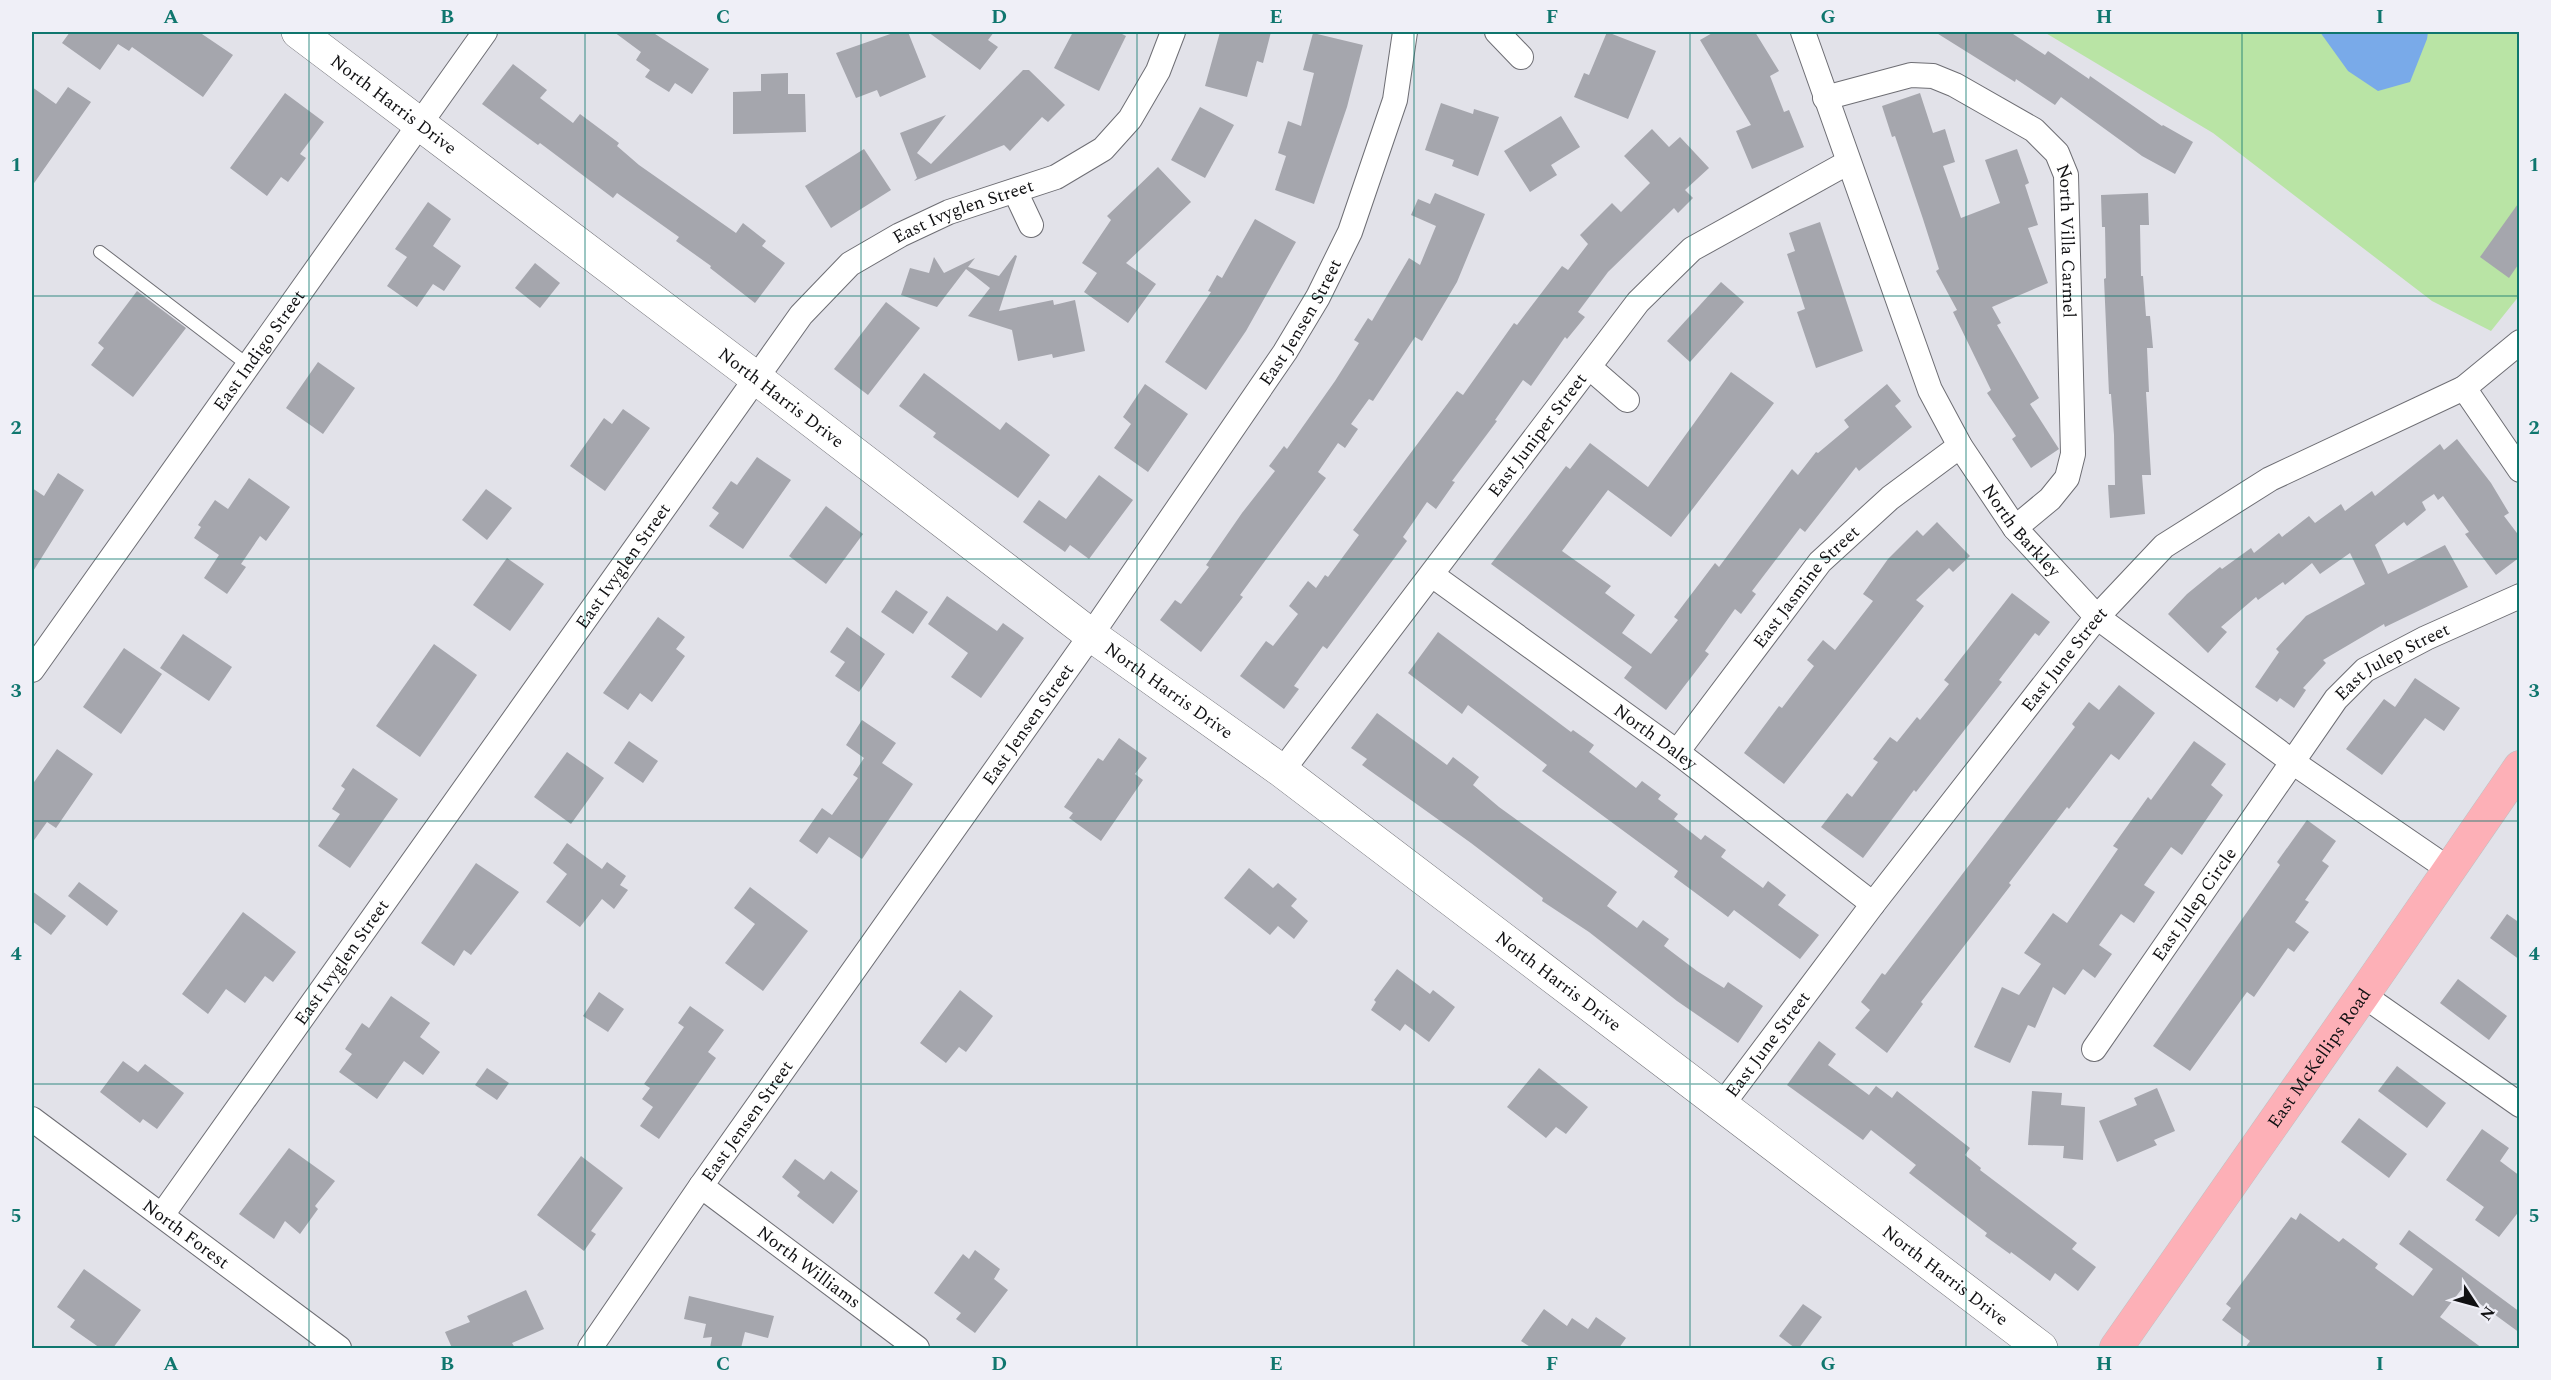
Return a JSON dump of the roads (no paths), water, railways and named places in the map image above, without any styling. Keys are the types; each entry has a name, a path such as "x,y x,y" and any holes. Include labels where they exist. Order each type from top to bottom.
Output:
{"main road":[{"name":"East McKellips Road","path":"2116,1348 2520,767"}],"street":[{"name":"North Harris Drive","path":"298,32 756,378 1091,635 1282,771 2041,1348"},
{"name":"East Indigo Street","path":"32,670 485,32"},
{"name":"East Ivyglen Street","path":"162,1215 801,315 850,264 900,236 949,212 1056,177 1103,149 1130,119 1158,71 1173,32"},
{"name":"East Jensen Street","path":"590,1348 701,1185 1091,635 1285,352 1318,297 1350,232 1395,100 1405,32"},
{"path":"1497,32 1521,57"},
{"name":"North Barkley","path":"1803,32 1847,163 1930,390 1960,446 2016,528 2097,616 2294,763 2450,870"},
{"name":"North Villa Carmel","path":"1825,98 1911,75 1933,76 1955,85 2034,130 2057,153 2066,175 2073,454 2067,478 2050,498 2016,528"},
{"name":"East Juniper Street","path":"1282,771 1638,302 1692,249 1847,163"},
{"path":"1015,191 1031,225"},
{"name":"East June Street","path":"1722,1105 1873,904 2097,616 2164,546 2270,479 2464,388 2520,342"},
{"path":"1589,367 1627,399"},
{"path":"2464,388 2520,470"},
{"name":"East Jasmine Street","path":"1677,752 1820,562 1890,498 1960,446"},
{"name":"North Daley","path":"1432,575 1677,752 1873,904"},
{"name":"East Julep Street","path":"2294,763 2336,699 2365,670 2426,638 2520,596"},
{"name":"East Julep Circle","path":"2094,1049 2294,763"},
{"path":"2363,995 2520,1105"},
{"name":"North Forest","path":"32,1119 339,1348"},
{"name":"North Williams","path":"701,1185 916,1348"}],"lane":[{"path":"100,252 248,364"}],"water":[{"path":"2320,32 2428,32 2410,82 2378,91 2348,71"}]}
